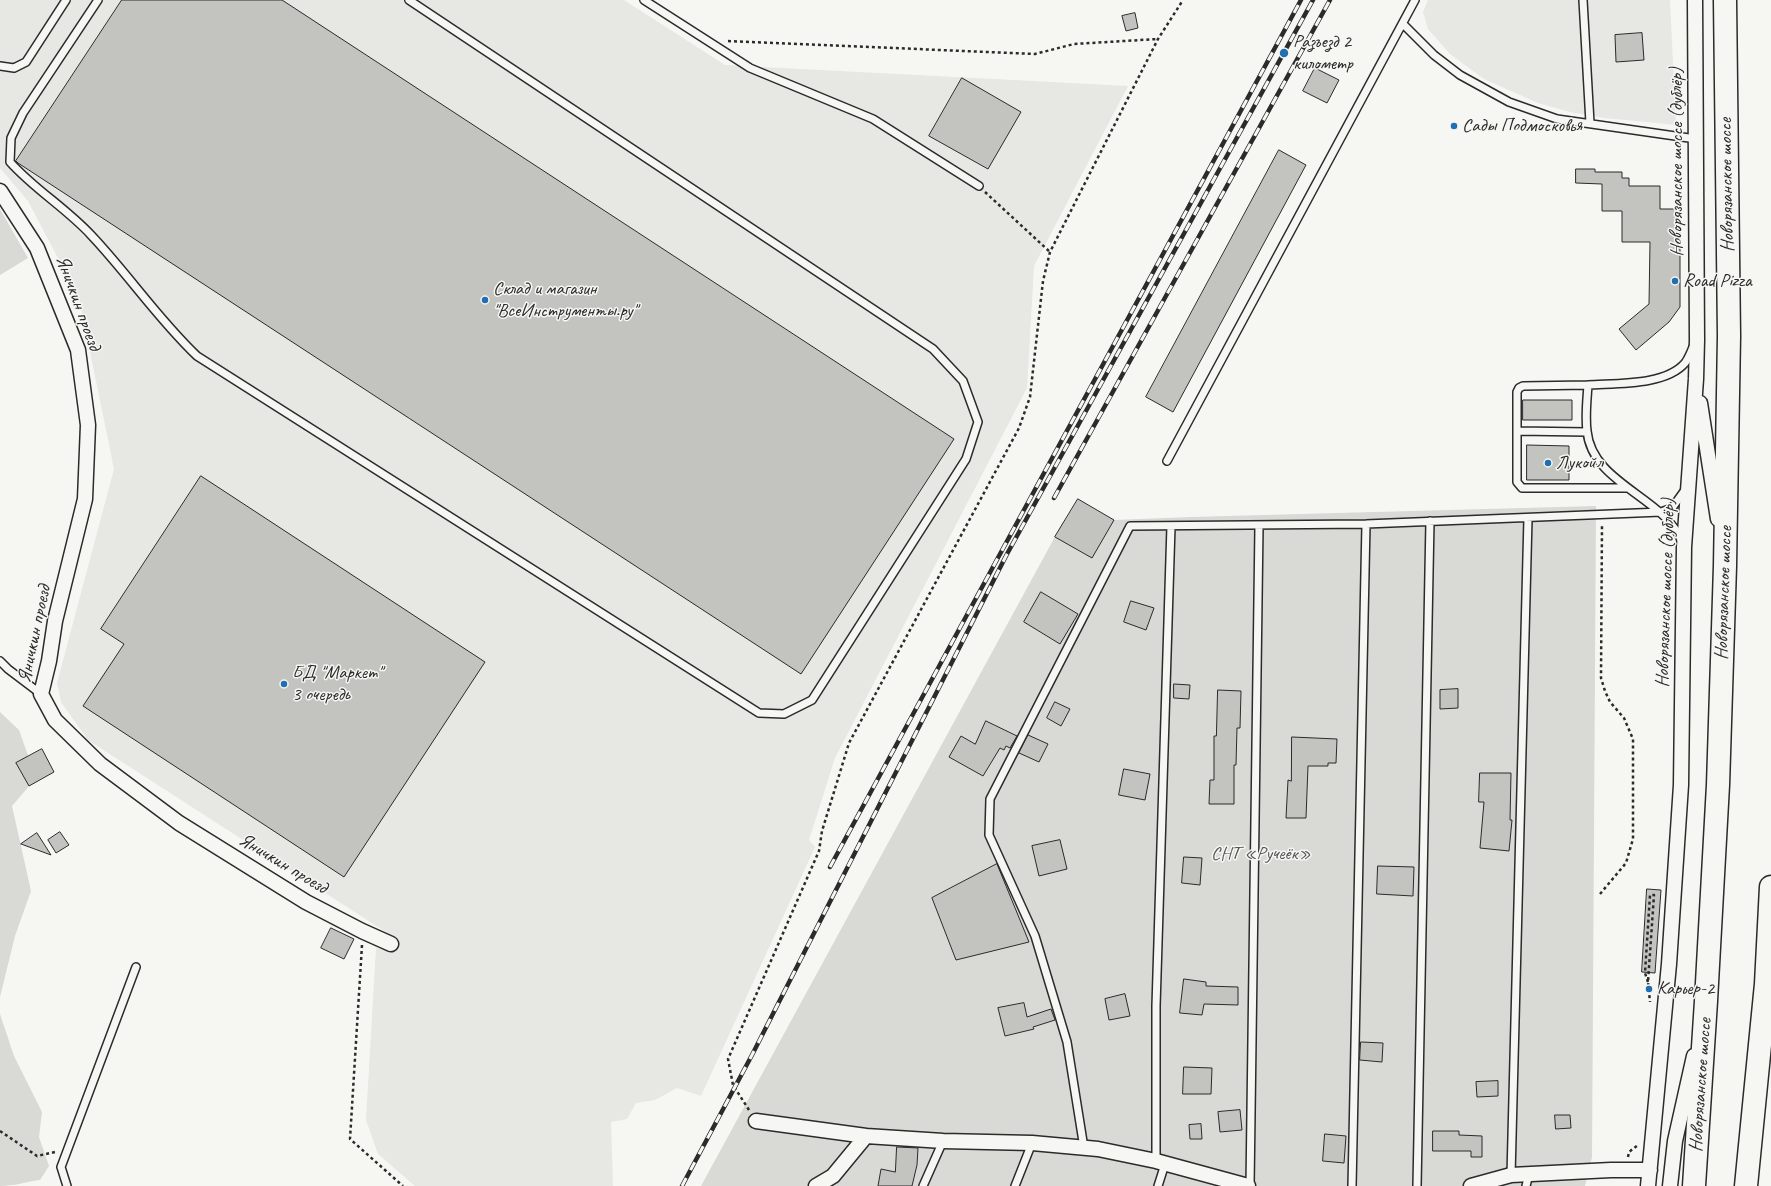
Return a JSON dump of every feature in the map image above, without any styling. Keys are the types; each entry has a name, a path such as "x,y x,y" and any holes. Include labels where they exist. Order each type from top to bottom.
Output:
{"highway":[{"name":"Новорязанское шоссе","path":"1694,1186 1718,785 1726,566 1729,336 1725,0"},
{"path":"1746,1186 1766,984 1771,887"}],"street":[{"name":"Новорязанское шоссе (дублёр)","path":"1648,1186 1669,964 1681,785 1684,547 1696,379 1697,340 1695,0"},
{"name":"Яничкин проезд","path":"0,191 37,248 78,350 88,425 85,499 55,621 49,661 40,694 54,720 100,764 179,822 293,894 362,931 391,944"},
{"path":"1696,379 1726,566"},
{"path":"1766,984 1771,959"},
{"path":"1670,1186 1675,1141 1706,1001"},
{"path":"756,1121 866,1136 1084,1148 1161,1163 1249,1186"},
{"path":"816,1186 831,1181 866,1136"},
{"path":"1471,1186 1511,1174 1527,1180 1610,1170 1650,1170"}],"lane":[{"path":"0,66 14,68 26,62 66,0"},
{"path":"98,0 23,113 11,138 10,162 24,178 60,206 91,235 180,340 204,360 759,713 784,714 812,700 966,459 978,422 963,381 933,349 409,0"},
{"path":"644,0 750,68 873,119 979,186"},
{"path":"1167,461 1415,0"},
{"path":"1583,0 1590,123"},
{"path":"1403,24 1434,55 1460,75 1508,102 1557,119 1696,139"},
{"path":"1627,488 1522,488 1517,482 1517,392 1519,388 1523,386 1588,385 1653,380 1672,373 1685,363 1697,340"},
{"path":"1588,385 1587,432 1591,447 1599,460 1627,488 1660,512 1677,531 1684,547"},
{"path":"1517,431 1587,432"},
{"path":"1084,1148 1067,1042 1035,936 989,835 990,798 1130,526 1366,524 1602,516 1660,512 1666,511 1676,504 1684,491 1689,477"},
{"path":"1511,1174 1528,518"},
{"path":"1417,1186 1430,521"},
{"path":"1352,1186 1366,524"},
{"path":"1158,1186 1161,1163 1156,1006 1171,526"},
{"path":"1249,1186 1260,526"},
{"path":"0,661 40,694"},
{"path":"67,1186 61,1167 136,967"},
{"path":"923,1186 943,1141"},
{"path":"1015,1186 1032,1144"}],"path":[{"path":"756,1121 732,1085 728,1059 819,851 822,830 849,743 1019,428 1030,397 1043,281 1050,252 1158,39 1183,0"},
{"path":"706,40 1035,54 1074,44 1158,39"},
{"path":"979,186 1050,252"},
{"path":"1600,894 1626,864 1633,832 1633,739 1624,718 1610,702 1601,678 1602,516"},
{"path":"1648,982 1645,973 1650,895 1654,895 1649,973"},
{"path":"362,931 350,1139 403,1186"},
{"path":"0,1131 37,1156 67,1150"}],"shaded area":[{"path":"0,0 624,0 725,65 1128,86 1034,266 1027,388 835,758 809,840 815,847 701,1096 677,1088 655,1100 636,1103 627,1119 611,1122 613,1186 415,1186 378,1154 366,1120 376,948 389,951 392,936 88,740 61,702 57,683 114,469 79,298 28,201 0,168"},
{"path":"1428,0 1670,0 1676,125 1605,118 1570,112 1538,103 1484,79 1450,54 1428,29 1423,12"}],"green space":[{"path":"0,209 28,258 0,275"},
{"name":"СНТ «Ручеёк»","path":"1596,506 1592,1157 1585,1186 701,1186 1063,522"},
{"path":"0,712 19,730 36,778 12,806 31,891 15,936 0,997"},
{"path":"0,1014 14,1056 42,1112 39,1137 49,1166 40,1180 5,1186 0,1186"}],"building":[{"name":"Склад и магазин \"ВсеИнструменты.ру\"","path":"122,0 282,0 954,439 801,674 18,163 16,161"},
{"path":"1135,13 1138,28 1126,31 1122,16"},
{"path":"1642,33 1644,60 1616,62 1615,35"},
{"path":"1315,68 1339,80 1327,103 1303,91"},
{"path":"962,78 1021,112 988,169 929,136"},
{"path":"1279,150 1306,165 1173,412 1146,397"},
{"path":"1576,169 1595,169 1595,172 1622,172 1622,178 1629,178 1629,186 1660,186 1660,209 1680,209 1680,307 1669,322 1636,350 1619,329 1649,304 1650,242 1622,242 1622,211 1602,211 1602,184 1576,183"},
{"path":"1523,400 1572,400 1572,420 1523,420"},
{"name":"Лукойл","path":"1527,445 1569,446 1569,480 1527,480"},
{"name":"БД \"Маркет\" 3 очередь","path":"201,476 485,662 344,877 83,706 124,644 101,629"},
{"path":"1078,499 1114,520 1092,558 1055,537"},
{"path":"1041,592 1078,614 1060,644 1024,622"},
{"path":"1131,601 1154,608 1146,630 1124,622"},
{"path":"1174,684 1190,685 1189,699 1174,698"},
{"path":"1458,689 1458,708 1440,709 1440,690"},
{"path":"1218,690 1241,691 1240,728 1237,728 1236,765 1234,765 1234,804 1209,804 1210,780 1214,780 1214,736 1216,736"},
{"path":"1055,702 1070,709 1061,726 1047,718"},
{"path":"986,721 1017,736 1010,748 1006,746 1004,750 1000,748 983,776 949,757 961,736 975,744"},
{"path":"1028,735 1048,744 1039,762 1019,753"},
{"path":"1292,737 1337,739 1336,763 1328,763 1328,766 1308,766 1306,818 1286,818 1288,780 1291,781"},
{"path":"42,749 54,772 29,786 16,763"},
{"path":"1124,769 1150,774 1145,800 1119,795"},
{"path":"1480,773 1511,773 1510,820 1512,820 1509,851 1480,848 1484,802 1479,802"},
{"path":"60,832 69,845 56,853 48,840"},
{"path":"37,833 51,855 21,844"},
{"path":"1060,840 1067,869 1039,876 1032,846"},
{"path":"1184,857 1202,858 1200,885 1182,883"},
{"path":"997,864 1029,942 956,960 932,898"},
{"path":"1378,866 1414,867 1413,896 1377,894"},
{"path":"1647,889 1661,890 1655,973 1642,972"},
{"path":"331,928 354,939 344,959 321,948"},
{"path":"1184,979 1206,982 1206,986 1238,987 1238,1005 1204,1004 1202,1015 1180,1013"},
{"path":"1125,994 1130,1016 1109,1020 1105,999"},
{"path":"1024,1003 1027,1017 1051,1009 1055,1020 1033,1027 1034,1029 1005,1036 998,1008"},
{"path":"1361,1042 1383,1043 1382,1062 1360,1060"},
{"path":"1184,1067 1212,1068 1211,1094 1183,1094"},
{"path":"1498,1081 1498,1096 1477,1097 1476,1082"},
{"path":"1240,1110 1242,1130 1220,1132 1218,1112"},
{"path":"1555,1115 1570,1115 1571,1128 1556,1129"},
{"path":"1201,1124 1202,1139 1190,1139 1189,1125"},
{"path":"1433,1131 1459,1131 1459,1135 1482,1136 1482,1157 1471,1157 1471,1151 1433,1151"},
{"path":"1325,1134 1346,1136 1344,1163 1323,1161"},
{"path":"897,1147 918,1148 917,1165 912,1186 878,1186 881,1169 895,1172"}],"railway":[{"path":"830,867 1301,0"},
{"path":"682,1186 752,1055 1007,554 1313,0"},
{"path":"1054,498 1330,0"}],"place":[{"name":"Разъезд 2 километр","path":"1284,53"},
{"name":"Сады Подмосковья","path":"1454,126"},
{"name":"Road Pizza","path":"1675,281"},
{"name":"Склад и магазин \"ВсеИнструменты.ру\"","path":"485,300"},
{"name":"Лукойл","path":"1548,463"},
{"name":"БД \"Маркет\" 3 очередь","path":"284,684"},
{"name":"Карьер-2","path":"1649,989"}]}
